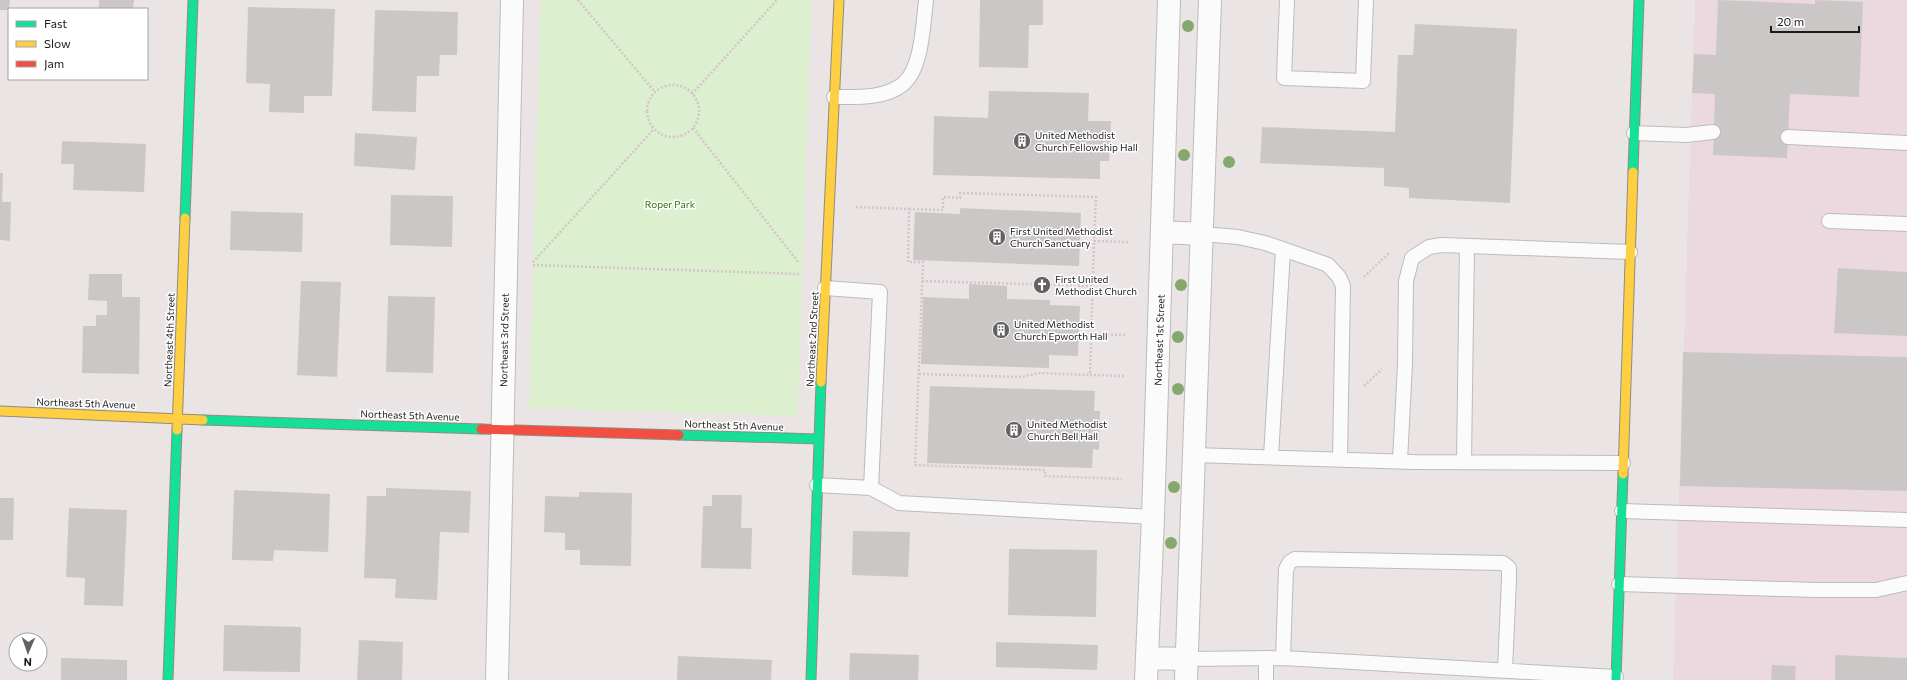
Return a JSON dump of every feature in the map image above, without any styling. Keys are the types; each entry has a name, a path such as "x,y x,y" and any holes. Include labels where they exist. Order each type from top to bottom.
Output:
{"street":[{"name":"Northeast 4th Street","path":"168,680 193,0"},
{"name":"Northeast 3rd Street","path":"497,680 512,0"},
{"name":"Northeast 2nd Street","path":"811,680 817,485 839,0"},
{"name":"Northeast 1st Street","path":"1146,680 1154,517 1169,0"},
{"path":"1186,680 1210,0"},
{"path":"1616,678 1639,0"},
{"path":"1162,232 1202,234"},
{"name":"Northeast 5th Avenue","path":"0,411 177,417 290,423 819,439"},
{"path":"1148,658 1187,659"}],"lane":[{"path":"1287,0 1284,78 1363,82 1366,0"},
{"path":"834,97 863,97 886,93 904,84 914,68 920,47 926,2"},
{"path":"1634,133 1686,135 1713,132"},
{"path":"1788,137 1907,143"},
{"path":"1829,221 1907,224"},
{"path":"1202,234 1265,243 1328,265 1339,277 1343,286 1340,459"},
{"path":"1400,461 1405,364 1406,281 1412,258 1429,247 1442,245 1630,252"},
{"path":"1464,462 1467,246"},
{"path":"1271,457 1283,250"},
{"path":"826,288 880,292 871,488"},
{"path":"1194,455 1400,461 1623,463"},
{"path":"817,485 871,488 899,504 1154,517"},
{"path":"1622,511 1907,520"},
{"path":"1283,658 1286,569 1290,562 1295,559 1503,563 1509,568 1505,670"},
{"path":"1619,584 1816,590 1876,590 1907,583"},
{"path":"1266,658 1266,680"},
{"path":"1187,659 1283,658 1505,670 1616,678"}],"path":[{"path":"578,0 655,92"},
{"path":"692,94 777,0"},
{"path":"674,85 684,87 692,94 697,102 698,112 693,128 682,135 672,137 662,134 654,129 648,120 647,110 649,100 655,92 664,87 674,85"},
{"path":"693,128 803,268"},
{"path":"654,129 530,265 808,274"},
{"path":"855,207 943,210 943,197 960,198 960,192 1096,197 1090,375"},
{"path":"910,209 908,262 922,262 915,465 1045,470 1045,476 1122,479"},
{"path":"1094,241 1128,242"},
{"path":"922,281 1093,286"},
{"path":"1091,334 1126,335"},
{"path":"919,374 1021,377 1039,373 1124,376"}],"shaded area":[{"path":"1695,0 1907,0 1907,680 1673,680"}],"green space":[{"name":"Roper Park","path":"541,0 811,0 798,416 529,408"}],"building":[{"path":"0,0 10,0 8,10 0,10"},
{"path":"99,0 134,0 133,8 99,8"},
{"path":"980,0 1043,0 1043,25 1029,25 1028,68 979,67"},
{"path":"1718,0 1815,4 1815,0 1863,2 1859,97 1790,94 1787,158 1713,155 1715,94 1692,93 1694,54 1716,55"},
{"path":"248,7 335,9 332,96 304,96 304,113 269,112 270,84 246,83"},
{"path":"375,10 458,12 457,55 440,55 439,76 417,76 416,112 372,111"},
{"path":"1415,24 1517,29 1510,203 1409,198 1409,188 1384,186 1384,168 1260,163 1262,127 1395,132 1398,55 1413,55"},
{"name":"United Methodist Church Fellowship Hall","path":"989,91 1089,93 1088,121 1111,121 1109,161 1100,161 1100,179 933,175 934,116 988,118"},
{"path":"355,133 417,137 415,170 354,166"},
{"path":"62,141 146,144 144,192 73,190 74,164 61,164"},
{"path":"0,173 3,173 2,202 11,202 10,241 0,240"},
{"path":"391,195 453,196 452,247 390,245"},
{"name":"First United Methodist Church Sanctuary","path":"960,208 1081,213 1079,266 913,260 915,212 960,214"},
{"path":"231,211 303,213 302,252 230,250"},
{"path":"1838,268 1907,272 1907,336 1834,333"},
{"path":"89,274 122,274 122,297 140,297 139,374 82,373 83,326 96,326 96,315 107,315 107,301 88,300"},
{"path":"301,281 341,282 337,377 297,375"},
{"name":"United Methodist Church Epworth Hall","path":"969,284 1007,286 1007,299 1050,300 1050,305 1080,306 1078,356 1049,355 1049,368 921,364 923,297 969,299"},
{"path":"388,296 435,297 433,373 386,372"},
{"path":"1683,352 1907,357 1907,491 1680,486"},
{"name":"United Methodist Church Bell Hall","path":"930,386 1095,391 1094,411 1100,411 1099,450 1093,449 1092,468 927,463"},
{"path":"386,488 471,491 469,533 440,532 437,600 395,598 396,579 364,578 367,496 386,496"},
{"path":"234,490 330,494 328,552 274,550 273,561 232,560"},
{"path":"579,492 632,493 631,566 580,565 580,550 565,550 565,533 544,532 545,496 579,497"},
{"path":"712,495 742,495 741,528 752,528 751,569 701,568 703,506 712,506"},
{"path":"0,498 14,498 13,540 0,540"},
{"path":"69,508 127,510 123,606 84,605 85,578 66,577"},
{"path":"853,531 910,532 908,577 852,575"},
{"path":"1009,549 1097,550 1096,617 1008,615"},
{"path":"224,625 301,627 300,672 223,671"},
{"path":"359,640 403,642 402,680 357,680"},
{"path":"996,642 1098,645 1097,670 996,667"},
{"path":"850,653 919,655 918,680 849,680"},
{"path":"1835,655 1907,658 1907,680 1835,680"},
{"path":"678,656 772,660 771,680 677,680"},
{"path":"61,658 127,660 127,680 61,680"},
{"path":"1772,665 1796,666 1795,680 1771,680"}],"traffic: fast":[{"path":"185,218 193,0"},
{"path":"1633,172 1639,0"},
{"path":"811,680 821,382"},
{"path":"203,420 481,429"},
{"path":"168,680 177,430"},
{"path":"679,435 819,439"},
{"path":"1616,680 1623,474"}],"traffic: slow":[{"path":"821,382 839,0"},
{"path":"1623,474 1633,172"},
{"path":"177,430 185,218"},
{"path":"0,411 203,420"}],"traffic: jam":[{"path":"481,429 679,435"}],"place":[{"name":"United Methodist Church Fellowship Hall","path":"1022,141"},
{"name":"First United Methodist Church Sanctuary","path":"997,237"},
{"name":"First United Methodist Church","path":"1042,285"},
{"name":"United Methodist Church Epworth Hall","path":"1001,330"},
{"name":"United Methodist Church Bell Hall","path":"1014,430"}]}
